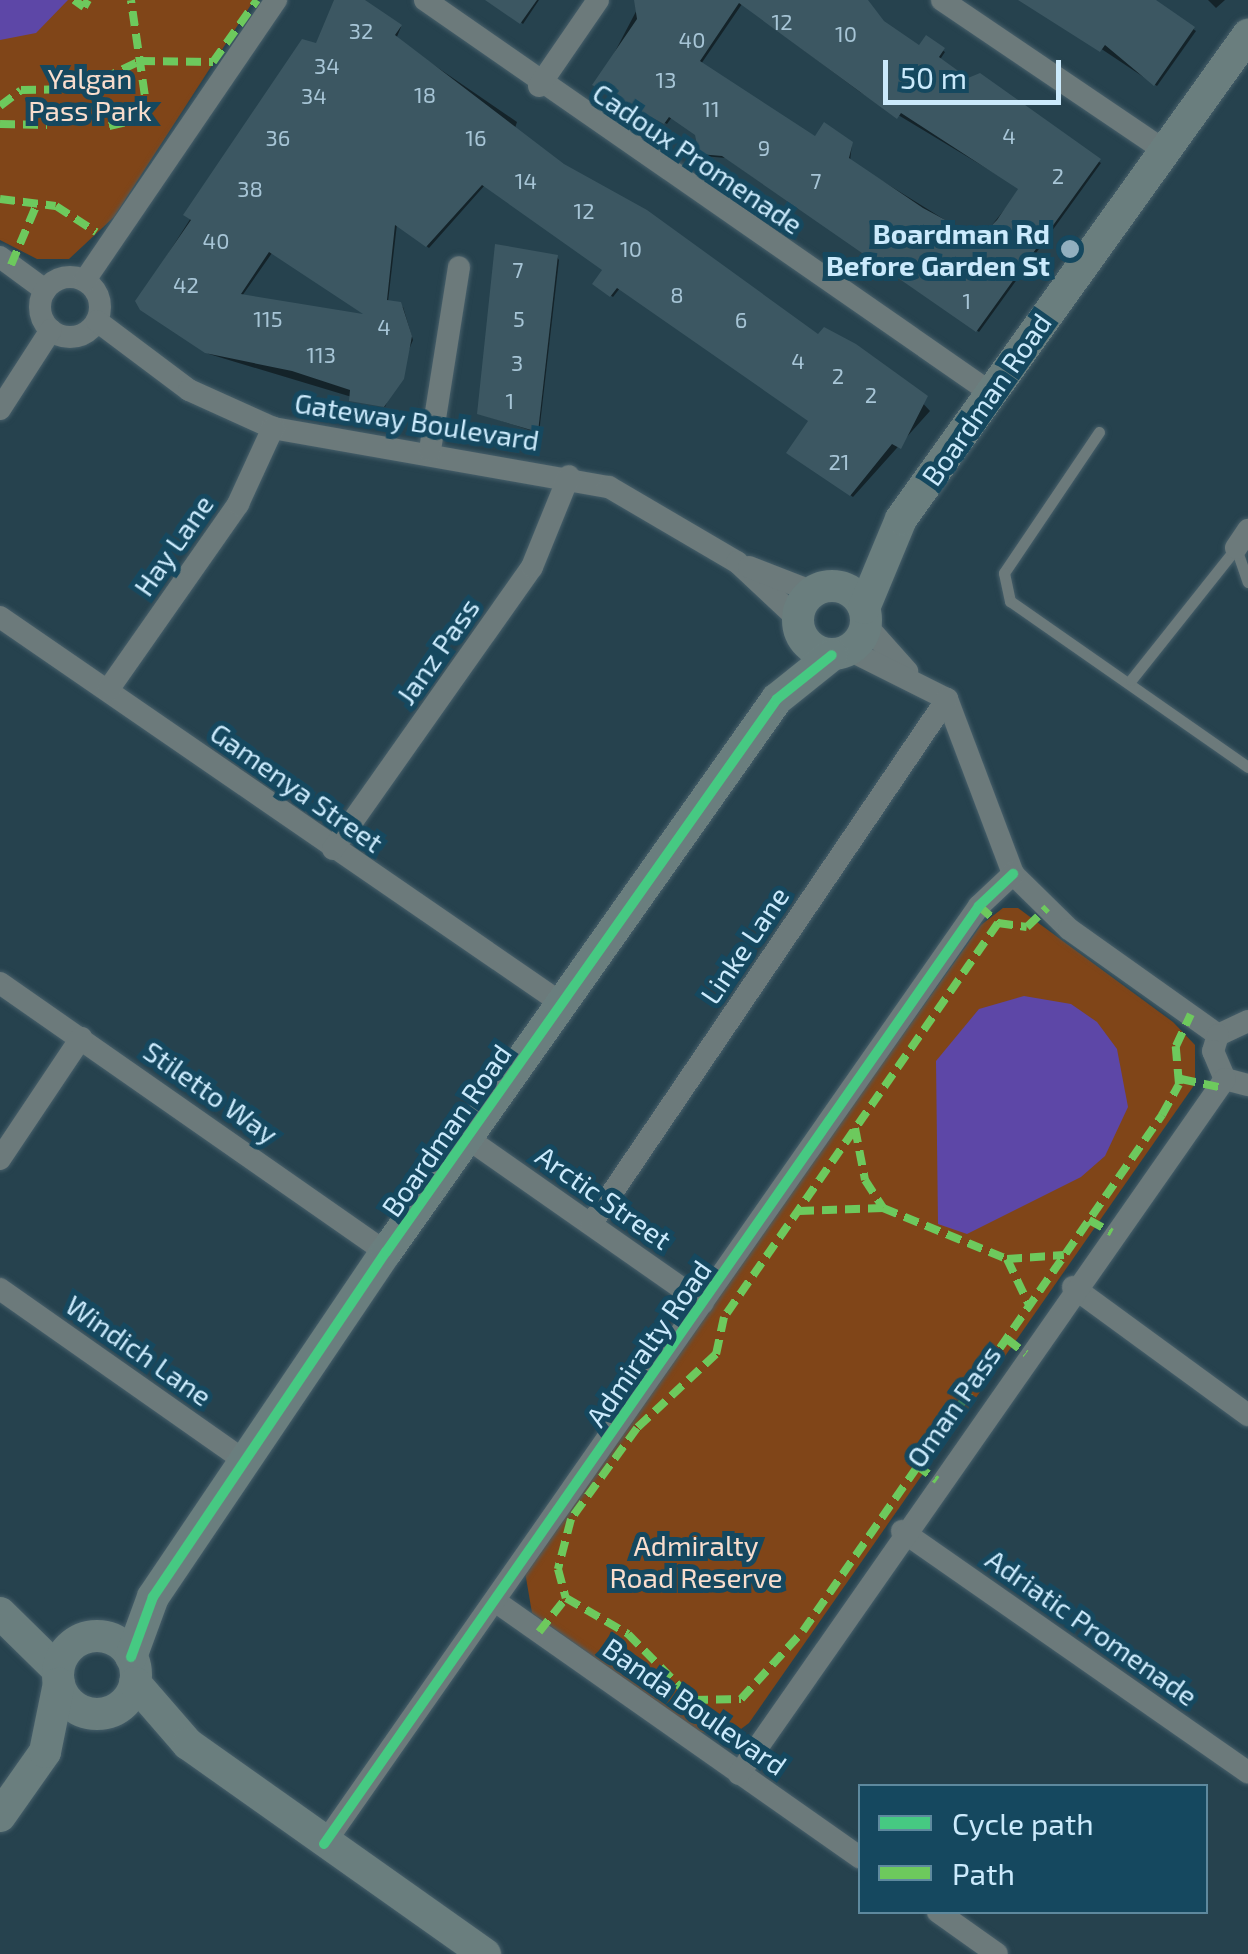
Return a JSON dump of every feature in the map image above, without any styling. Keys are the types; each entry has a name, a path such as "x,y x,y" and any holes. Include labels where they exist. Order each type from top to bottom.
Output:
{"street":[{"path":"85,280 276,0"},
{"name":"Cadoux Promenade","path":"425,0 539,86 992,393"},
{"path":"539,86 598,0"},
{"path":"942,0 1161,148"},
{"name":"Boardman Road","path":"777,699 809,606 901,520 1161,148 1241,55"},
{"path":"0,257 45,290"},
{"path":"430,450 459,267"},
{"path":"59,278 85,280 101,303 97,321 81,335 51,330 41,316 45,290 59,278"},
{"name":"Gateway Boulevard","path":"97,321 189,390 273,428 430,450 569,476 645,504 809,606"},
{"path":"0,409 51,330"},
{"name":"Hay Lane","path":"108,690 238,504 273,428"},
{"name":"Janz Pass","path":"333,849 532,567 569,476"},
{"name":"Boardman Road","path":"44,1752 108,1712 133,1670 153,1597 243,1460 777,699 853,634 901,520"},
{"path":"853,634 810,647 809,606 846,589 853,634 947,700 1014,874 1069,929 1218,1035"},
{"path":"0,647 7,622"},
{"name":"Gamenya Street","path":"7,622 562,1004"},
{"name":"Linke Lane","path":"591,1224 947,700"},
{"name":"Admiralty Road","path":"324,1844 980,906 1014,874"},
{"name":"Stiletto Way","path":"0,982 386,1252"},
{"path":"1218,1035 1248,1020"},
{"path":"1218,1035 1214,1062 1237,1082"},
{"path":"0,1159 81,1038"},
{"name":"Oman Pass","path":"739,1774 1073,1287 1237,1082"},
{"name":"Arctic Street","path":"470,1140 703,1303"},
{"path":"1073,1287 1248,1414"},
{"name":"Windich Lane","path":"0,1289 243,1460"},
{"name":"Adriatic Promenade","path":"902,1532 1248,1772"},
{"name":"Boardman Road","path":"0,1816 44,1752 73,1658 153,1597"},
{"name":"Banda Boulevard","path":"495,1602 858,1857"},
{"path":"8,1619 73,1658 133,1670 188,1744"},
{"path":"73,1658 70,1703 108,1712 188,1744 324,1844 485,1954"},
{"path":"941,1914 996,1954"}],"lane":[{"path":"1099,432 1004,573 1010,601 1131,680 1248,766"},
{"path":"1131,680 1242,539"},
{"path":"1242,539 1248,582"}],"green space":[{"name":"Yalgan Pass Park","path":"0,0 254,0 114,217 69,259 37,259 0,240"},
{"name":"Admiralty Road Reserve","path":"1003,908 1018,908 1173,1022 1195,1045 1195,1084 749,1723 733,1735 699,1732 532,1613 524,1566 981,925"}],"shaded area":[{"path":"0,0 68,0 36,33 0,40"},
{"path":"1024,996 1071,1004 1097,1022 1117,1049 1128,1107 1105,1156 1081,1177 967,1234 938,1224 936,1061 979,1009"}],"building":[{"path":"334,0 365,0 402,25 395,35 564,164 647,210 818,334 824,327 856,344 928,396 901,449 892,444 850,496 786,453 808,421 617,288 610,297 592,284 602,270 482,185 426,247 395,225 387,300 401,302 412,336 404,379 384,407 349,401 350,390 292,371 205,353 140,310 135,301 191,220 183,215 302,39 316,43","holes":["269,252 363,314 241,294"]},
{"path":"485,0 537,0 520,24"},
{"path":"634,0 868,0 884,21 919,45 926,35 945,48 939,57 968,78 980,73 1101,159 976,332 722,156 699,154 695,135 669,117 664,124 592,85 637,19","holes":["739,3 897,119 901,113 1018,189 979,238 923,208 849,158 853,142 824,122 815,136 700,61"]},
{"path":"1018,0 1156,0 1195,27 1154,86 1105,45 1100,52"},
{"path":"495,244 558,255 538,432 477,414"}],"marked path":[{"path":"74,0 84,7 88,0"},
{"path":"109,126 148,117 131,0"},
{"path":"0,106 21,90 81,89 140,61 213,62 257,0"},
{"path":"0,124 47,125"},
{"path":"0,199 56,206 96,232"},
{"path":"11,265 36,206"},
{"path":"979,906 998,923 724,1317 716,1354 637,1428 571,1519 558,1569 566,1598 628,1634 693,1700 741,1699 803,1631 1162,1115 1179,1084 1176,1046 1191,1014"},
{"path":"998,923 1027,927 1047,908"},
{"path":"1181,1079 1219,1087"},
{"path":"855,1128 865,1180 883,1208"},
{"path":"799,1211 883,1208 1007,1259 1029,1305"},
{"path":"1089,1220 1112,1233"},
{"path":"1007,1259 1064,1255"},
{"path":"1007,1339 1026,1354"},
{"path":"916,1465 937,1480"},
{"path":"539,1632 566,1598"}],"cycle path":[{"path":"131,1657 153,1597 386,1252 777,699 832,655"},
{"path":"324,1844 979,906 1013,874"}],"place":[{"name":"Boardman Rd Before Garden St","path":"1070,249"}]}
